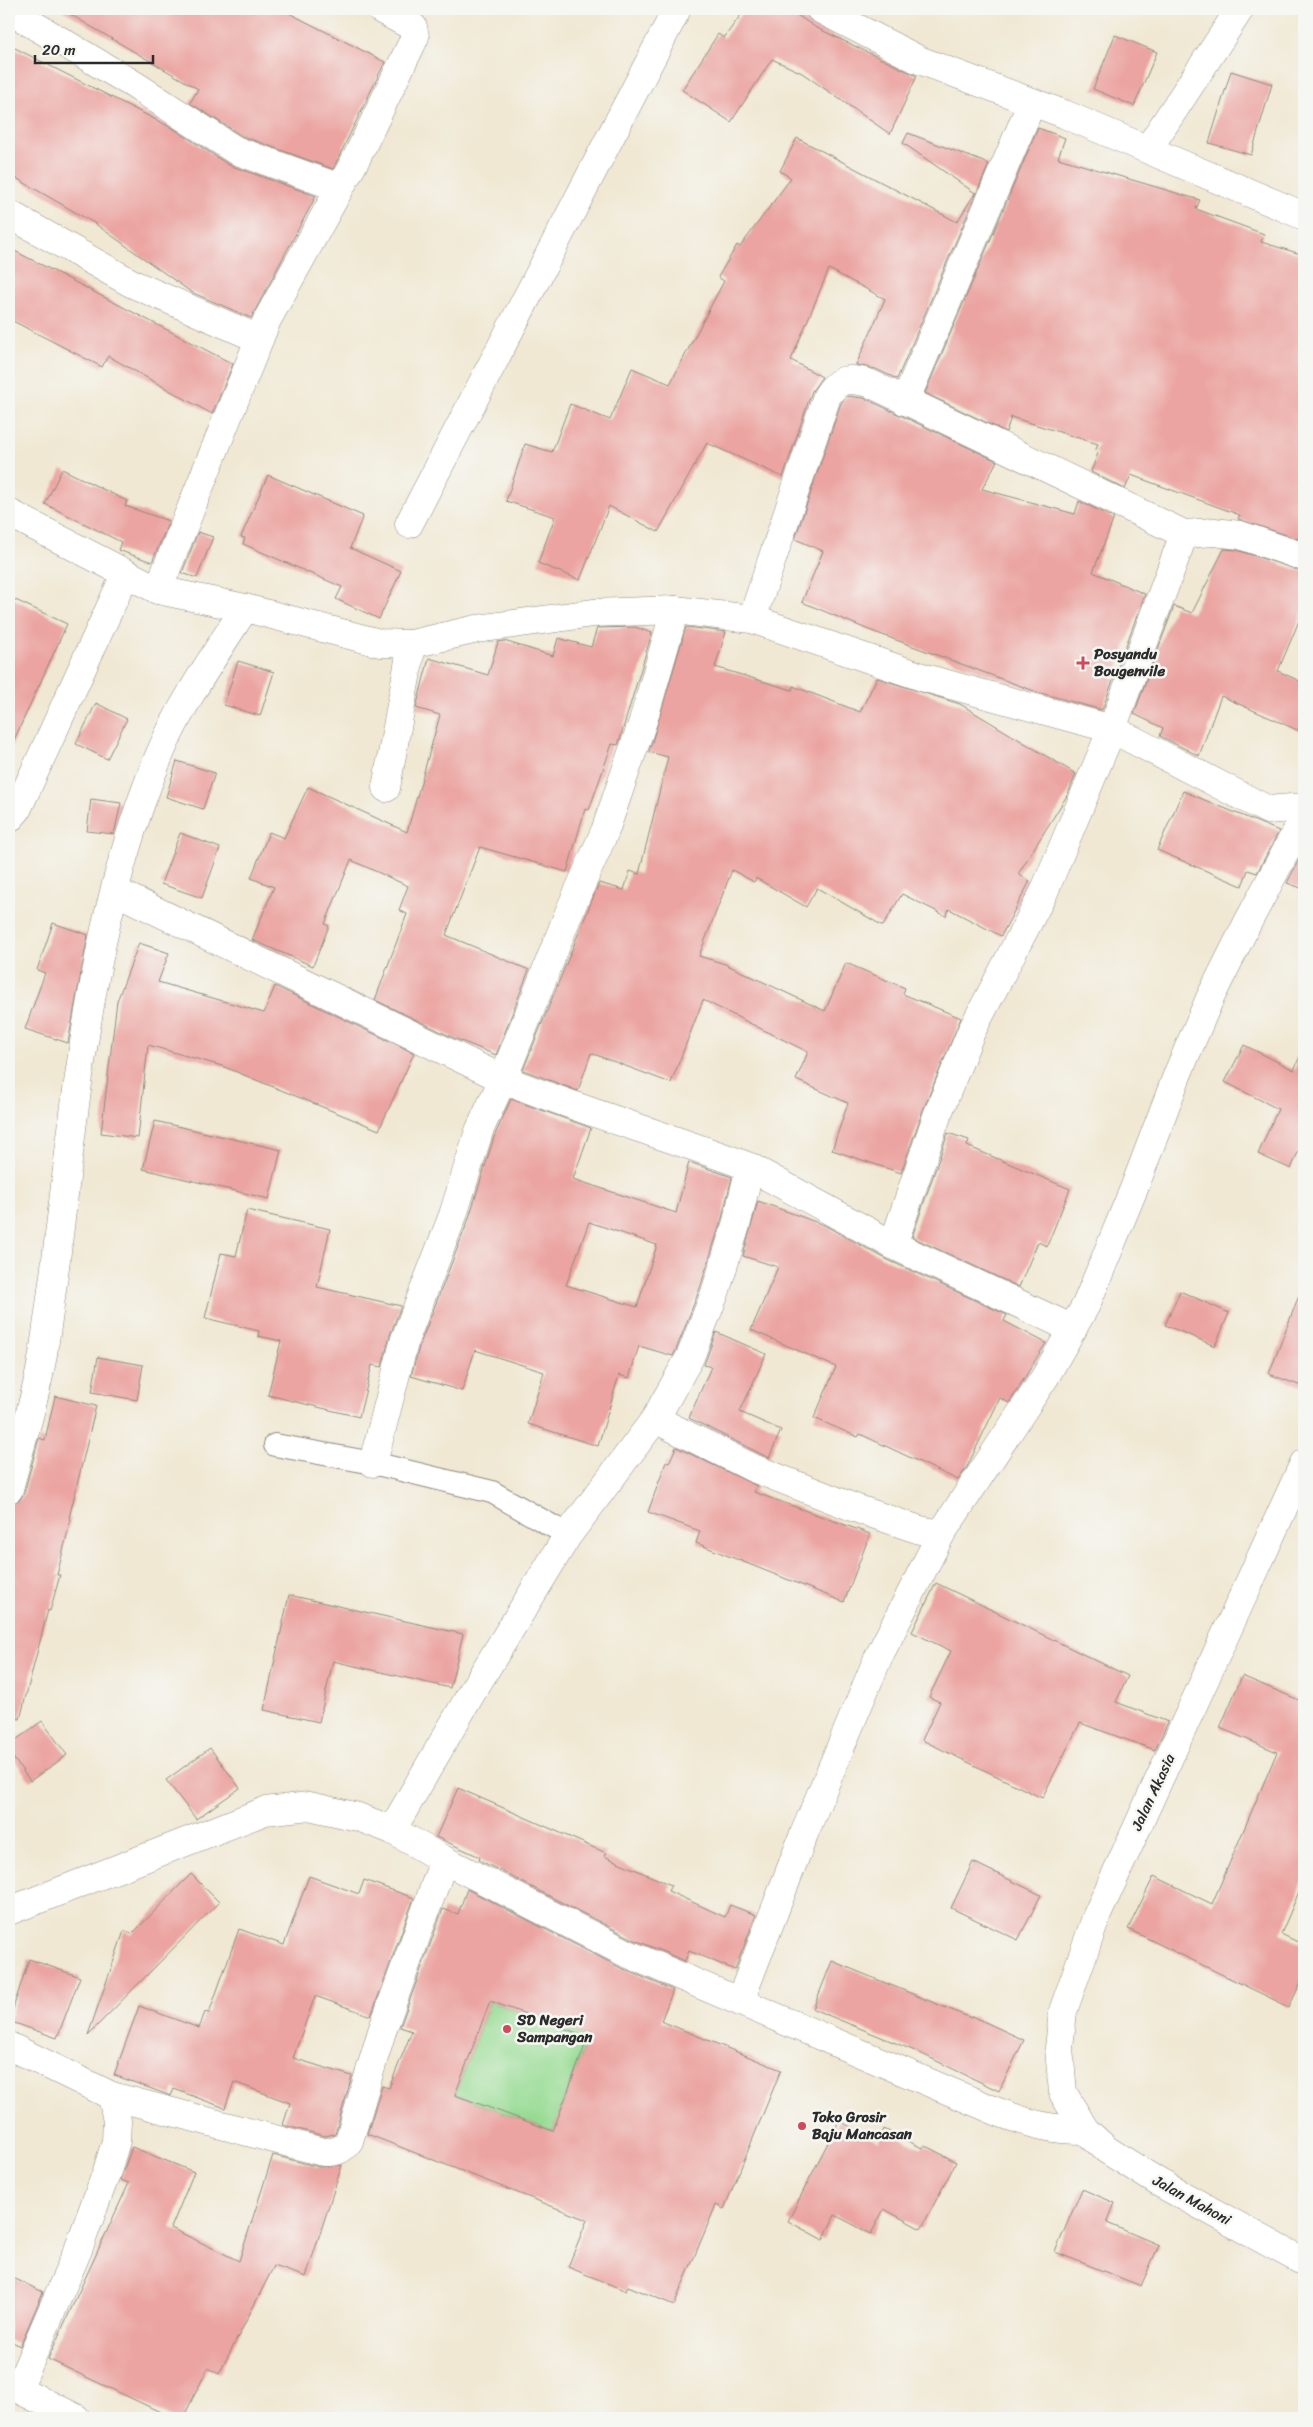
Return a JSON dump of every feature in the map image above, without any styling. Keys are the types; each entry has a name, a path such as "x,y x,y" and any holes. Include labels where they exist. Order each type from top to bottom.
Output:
{"street":[{"path":"158,590 267,320 356,159 415,37 413,27 380,9"},
{"path":"409,524 677,9"},
{"path":"820,9 919,60 1032,102 1148,149 1304,216"},
{"path":"1148,149 1240,9"},
{"path":"11,12 133,84 235,150 340,188"},
{"path":"905,401 1032,102"},
{"path":"9,214 133,284 259,339"},
{"path":"752,619 827,396 834,386 844,380 869,383 1184,534 1214,532 1240,535 1304,557"},
{"path":"9,513 158,590 244,608 380,643 412,644 477,629 593,613 674,610 752,619 925,678 1112,728 1268,810 1304,806"},
{"path":"893,1245 937,1116 971,1032 1044,892 1112,728 1184,534"},
{"path":"9,819 17,810 125,574"},
{"path":"9,1489 43,1358 94,978 115,891 136,820 159,755 195,687 244,608"},
{"path":"373,1463 405,1339 452,1215 479,1131 503,1078 570,910 605,831 643,722 674,610"},
{"path":"386,788 412,644"},
{"path":"740,2001 804,1834 878,1658 941,1534 1045,1377 1073,1329 1094,1287 1178,1073 1210,998 1248,920 1304,817"},
{"path":"115,891 503,1078 560,1102 668,1136 750,1166 793,1192 893,1245 1073,1329"},
{"path":"392,1830 474,1687 568,1535 656,1419 690,1357 715,1293 737,1222 750,1166"},
{"path":"656,1419 753,1468 855,1508 920,1530 941,1534"},
{"name":"Jalan Akasia","path":"1085,2130 1063,2093 1059,2048 1064,2011 1097,1915 1304,1463"},
{"path":"9,1911 266,1811 309,1806 358,1817 392,1830 444,1860 626,1953 1031,2124 1055,2130 1085,2130"},
{"path":"9,2046 112,2096 323,2152 334,2152 343,2149 349,2142 382,2031 444,1860"},
{"path":"76,2418 12,2395 78,2250 107,2171 116,2141 117,2121 112,2096"},
{"name":"Jalan Mahoni","path":"1085,2130 1107,2150 1158,2182 1304,2262"}],"lane":[{"path":"275,1445 373,1463 492,1492 568,1535"}],"green space":[{"path":"490,2001 588,2037 553,2131 455,2095"}],"building":[{"path":"61,9 281,9 385,62 333,169 242,136 190,103 198,89"},
{"path":"745,9 788,9 815,27 917,76 890,134 802,73 772,59 731,122 682,90 718,34 724,38"},
{"path":"1115,35 1157,52 1134,106 1093,89"},
{"path":"9,45 174,129 229,165 316,196 251,318 191,292 94,223 9,174"},
{"path":"1231,71 1272,84 1251,155 1209,143"},
{"path":"1038,128 1065,138 1058,158 1200,200 1196,209 1264,234 1261,242 1304,255 1304,541 1238,519 1240,515 1131,475 1125,489 1091,472 1098,453 1095,452 1098,444 1011,417 1006,432 925,393"},
{"path":"908,133 989,164 897,379 876,369 856,365 885,299 829,269 791,360 822,377 812,391 783,477 707,443 658,532 609,506 580,580 538,563 555,517 506,501 525,444 552,452 570,404 610,420 632,368 670,384 724,281 718,277 737,245 740,247 791,178 780,171 797,138 957,222 975,193 903,143"},
{"path":"9,248 233,364 212,414 108,356 102,367 9,319"},
{"path":"847,396 864,398 997,461 982,489 1075,514 1079,501 1114,518 1093,572 1145,594 1102,710 1037,692 869,630 802,602 823,551 795,539 841,403"},
{"path":"62,469 127,501 125,506 169,521 152,562 118,550 121,542 45,504"},
{"path":"268,475 363,516 350,548 401,571 379,619 336,599 342,587 243,544 245,538 241,537"},
{"path":"198,532 213,537 197,578 182,573"},
{"path":"1224,549 1237,550 1304,572 1304,609 1278,671 1304,683 1304,733 1221,696 1199,756 1160,736 1163,728 1134,714 1174,606 1192,613"},
{"path":"9,597 67,624 9,751"},
{"path":"635,627 652,633 618,745 612,744 589,810 585,809 567,872 480,847 446,935 529,970 496,1055 456,1039 375,1000 407,914 399,910 408,886 351,860 325,924 329,926 313,966 252,940 274,887 251,878 269,832 284,838 308,787 407,832 440,715 416,708 429,658 488,675 498,642 504,641 553,656 558,638 591,647 597,628"},
{"path":"686,627 726,632 715,667 792,690 793,686 860,712 877,678 960,704 1076,774 1068,794 1018,874 1030,881 1001,936 949,909 946,916 902,894 883,926 817,888 806,907 756,878 754,882 732,870 699,956 725,964 825,1011 846,963 905,988 903,994 961,1018 923,1110 901,1173 832,1150 848,1103 796,1080 808,1052 703,1000 671,1083 591,1053 578,1091 523,1070 599,883 624,890 630,871 639,874 668,757 649,752"},
{"path":"238,661 274,672 260,716 224,705"},
{"path":"96,703 127,719 107,759 76,744"},
{"path":"177,761 215,773 203,809 166,797"},
{"path":"1183,791 1279,831 1257,873 1248,870 1242,886 1157,850"},
{"path":"91,799 121,803 114,834 87,831"},
{"path":"180,833 220,848 202,898 161,884"},
{"path":"1304,850 1304,889 1287,883"},
{"path":"53,923 88,935 68,1043 25,1029 45,973 37,970"},
{"path":"139,943 169,953 158,982 264,1013 275,986 414,1053 379,1130 222,1066 148,1045 138,1138 101,1133 117,1001"},
{"path":"1244,1045 1294,1070 1304,1047 1304,1138 1291,1169 1258,1154 1278,1109 1225,1082"},
{"path":"511,1099 591,1128 573,1179 676,1213 689,1162 732,1177 722,1218 700,1288 676,1350 673,1356 639,1346 629,1378 619,1375 598,1446 528,1424 544,1372 475,1350 462,1391 411,1376 420,1344 468,1221 494,1137","holes":["589,1222 657,1245 637,1307 566,1285"]},
{"path":"155,1121 281,1150 269,1199 143,1169"},
{"path":"948,1133 969,1140 967,1146 1070,1189 1047,1246 1038,1242 1019,1287 912,1237"},
{"path":"758,1201 824,1225 886,1259 1007,1315 1004,1321 1046,1343 1009,1403 1000,1398 967,1467 958,1480 860,1434 858,1437 814,1418 836,1367 751,1330 778,1267 743,1256"},
{"path":"247,1210 330,1229 317,1287 401,1306 390,1335 382,1367 372,1365 359,1417 268,1395 281,1341 258,1336 259,1331 205,1318 221,1253 236,1256"},
{"path":"1301,1290 1304,1290 1304,1387 1269,1374"},
{"path":"1180,1291 1229,1313 1215,1346 1165,1325"},
{"path":"716,1332 766,1354 740,1412 781,1430 769,1458 689,1418 711,1367 704,1365"},
{"path":"98,1357 143,1365 137,1400 92,1392"},
{"path":"55,1396 96,1406 69,1518 71,1519 57,1575 60,1575 50,1611 48,1610 20,1719 9,1717 9,1504 20,1500 24,1493 39,1438 45,1440"},
{"path":"676,1447 757,1486 754,1492 870,1534 844,1602 696,1543 700,1531 648,1512 666,1462 669,1463"},
{"path":"936,1583 1128,1676 1116,1702 1168,1722 1155,1750 1080,1723 1042,1798 922,1740 940,1702 929,1697 951,1651 912,1632"},
{"path":"289,1595 463,1634 450,1688 333,1661 319,1722 264,1710"},
{"path":"1242,1676 1299,1700 1304,1688 1304,1880 1281,1934 1304,1945 1304,1976 1289,2007 1128,1929 1154,1876 1212,1904 1277,1752 1220,1728"},
{"path":"42,1721 67,1755 30,1781 9,1752 9,1745"},
{"path":"210,1748 240,1788 196,1819 166,1780"},
{"path":"458,1788 606,1853 604,1856 671,1885 668,1891 725,1917 730,1905 756,1915 735,1970 689,1951 685,1961 633,1939 479,1860 480,1857 436,1837"},
{"path":"973,1862 1041,1895 1018,1940 951,1908"},
{"path":"191,1874 219,1902 88,2035 124,1931 132,1934"},
{"path":"309,1876 359,1894 364,1880 414,1898 371,2016 315,1996 293,2058 352,2076 335,2134 325,2136 283,2125 290,2103 234,2082 225,2108 174,2089 171,2096 114,2075 139,2006 199,2028 205,2012 209,2013 239,1929 284,1945"},
{"path":"467,1889 619,1967 673,1990 661,2021 781,2070 724,2209 716,2205 674,2305 628,2286 626,2291 568,2267 587,2220 367,2134 382,2086 389,2088 412,2031 400,2027 443,1909 458,1914","holes":["490,2001 588,2037 553,2131 455,2095"]},
{"path":"29,1959 80,1977 57,2038 9,2021"},
{"path":"832,1961 971,2018 972,2016 1024,2040 999,2091 920,2053 813,2009"},
{"path":"839,2121 879,2141 884,2129 922,2148 924,2145 956,2162 921,2229 884,2209 871,2234 835,2215 823,2240 788,2221"},
{"path":"132,2147 194,2172 171,2228 239,2261 273,2155 319,2167 342,2165 306,2277 274,2266 219,2374 208,2368 183,2418 173,2418 48,2359 129,2183 120,2180"},
{"path":"1082,2189 1115,2203 1107,2223 1159,2245 1141,2286 1055,2252"},
{"path":"9,2276 43,2292 20,2346 9,2340"}],"place":[{"name":"Posyandu Bougenvile","path":"1083,663"},
{"name":"SD Negeri Sampangan","path":"507,2029"},
{"name":"Toko Grosir Baju Mancasan","path":"802,2126"}]}
